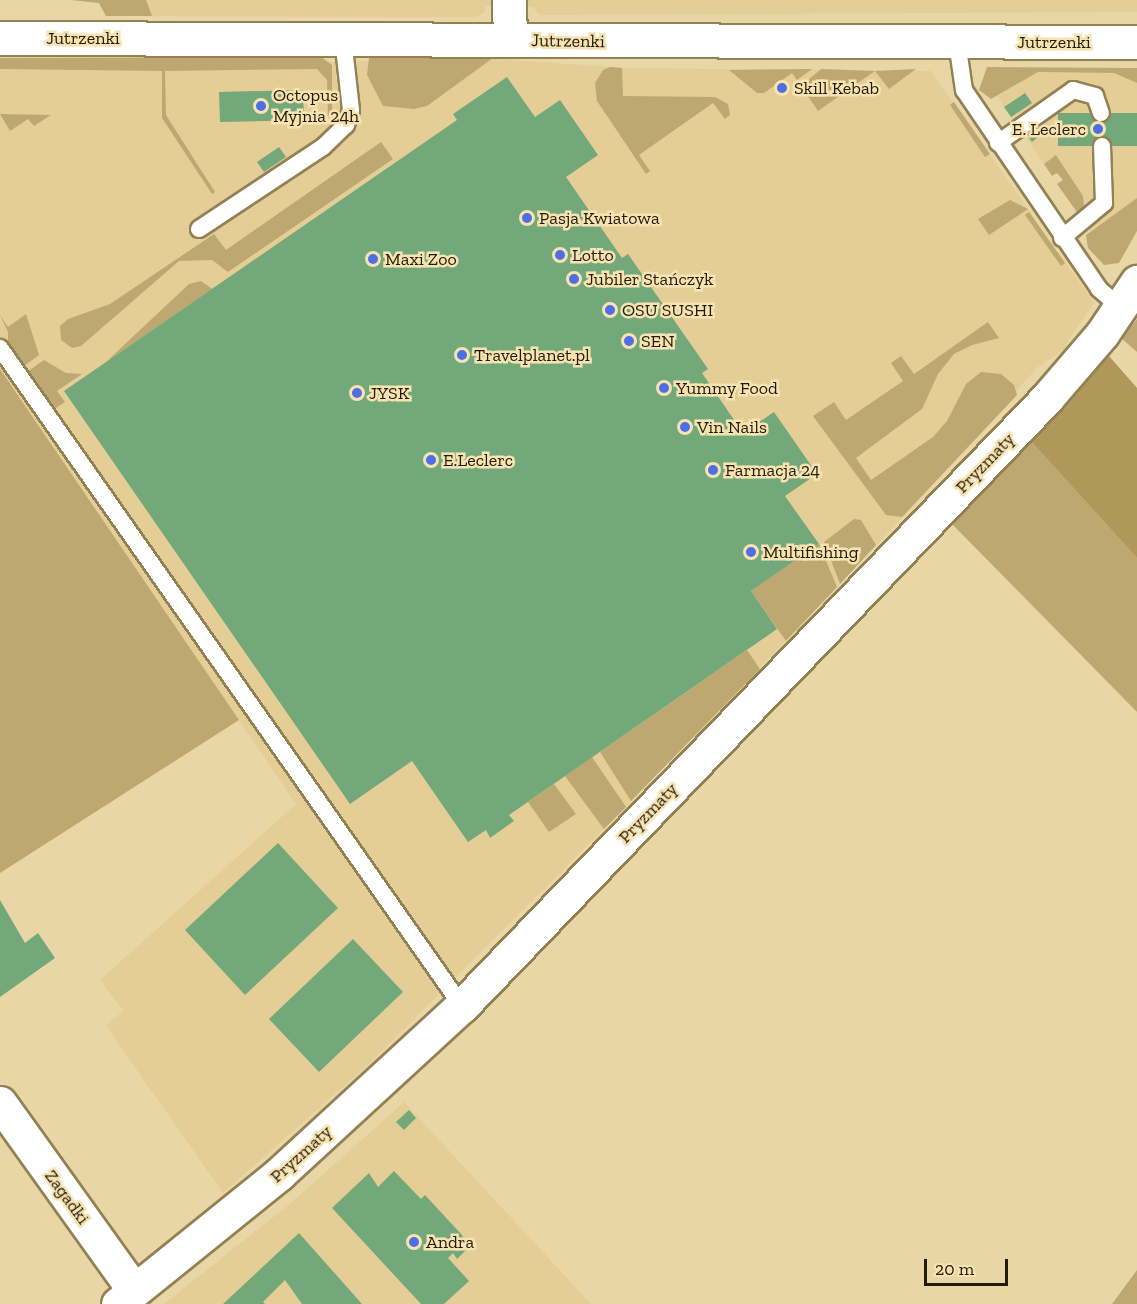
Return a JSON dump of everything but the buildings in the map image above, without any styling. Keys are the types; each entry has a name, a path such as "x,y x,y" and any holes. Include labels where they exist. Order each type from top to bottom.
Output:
{"street":[{"path":"509,0 510,40"},
{"name":"Jutrzenki","path":"0,38 1137,42"},
{"name":"Pryzmaty","path":"126,1297 279,1174 462,1006 1047,398 1129,295"},
{"name":"Zagadki","path":"0,1103 126,1297"}],"lane":[{"path":"199,230 323,147 346,125 351,110 343,39"},
{"path":"957,42 964,90 1062,238 1099,289 1129,295"},
{"path":"998,143 1072,90 1095,96 1101,113"},
{"path":"1062,238 1104,203 1102,146"},
{"path":"0,348 462,1006"}],"shaded area":[{"path":"71,0 1137,0 1137,12 540,15 533,7 486,6 484,13 476,17 106,16 99,3"},
{"path":"71,0 146,0 152,16 106,16 99,3"},
{"path":"321,57 331,62 493,58 622,68 931,71 1094,303 1065,345 1067,348 1038,367 1017,390 1017,395 860,563 626,807 369,1064 223,1193 106,1026 123,1011 100,980 296,804 0,369 0,58"},
{"path":"321,57 332,65 332,117 328,117 327,80 317,69 165,71 166,115 215,192 212,194 162,118 162,71 0,69 0,58"},
{"path":"369,58 493,58 427,106 414,109 383,106 367,75"},
{"path":"610,67 622,68 623,96 715,97 728,104 730,115 725,119 713,103 639,155 650,171 646,174 597,101 595,83 603,70"},
{"path":"987,67 1137,68 1137,83 1114,73 1038,72 991,99 979,90"},
{"path":"812,69 797,80 792,73 764,93 757,93 729,70"},
{"path":"821,69 875,71 818,111 801,86"},
{"path":"916,69 889,89 875,71"},
{"path":"1038,72 1114,73 1137,83 1137,198 1090,231 1079,215 1083,196 1057,156 1044,164 997,96"},
{"path":"954,102 990,154 985,157 950,105"},
{"path":"0,114 51,115 34,126 28,119 10,131"},
{"path":"381,142 393,159 228,272 212,260 179,261 81,346 72,348 61,340 60,326 68,319 110,304 214,234 226,250"},
{"path":"1056,155 1083,196 1084,207 1079,215 1057,184 1063,180 1057,173 1052,176 1044,164"},
{"path":"1137,198 1137,231 1119,263 1104,265 1088,248 1086,235"},
{"path":"1010,200 1028,209 989,235 978,219"},
{"path":"1029,212 1065,263 1061,266 1025,215"},
{"path":"201,281 212,289 106,362 189,284"},
{"path":"26,314 39,355 24,366 8,343 8,332 0,315 8,327"},
{"path":"1137,319 1137,352 1121,338"},
{"path":"988,322 999,338 972,345 954,354 938,374 922,409 856,458 871,480 933,437 947,421 966,384 981,372 1001,374 1014,385 1017,395 902,517 886,515 813,416 834,402 846,420 903,381 891,363 901,356 914,374"},
{"path":"1109,356 1137,388 1137,558 1027,437"},
{"path":"44,360 66,373 82,374 57,391 65,402 56,408 51,406 27,372"},
{"path":"0,369 239,720 0,873"},
{"path":"1027,437 1137,558 1137,712 947,519"},
{"path":"854,519 861,520 876,545 840,584 824,542"},
{"path":"819,544 837,587 786,641 751,591"},
{"path":"747,650 760,669 631,801 600,752"},
{"path":"592,757 626,807 604,829 565,776"},
{"path":"554,784 576,814 549,832 528,802"},
{"path":"404,1102 591,1304 164,1304 291,1203"},
{"path":"1137,1270 1137,1304 1112,1304"}],"place":[{"name":"Skill Kebab","path":"782,88"},
{"name":"Octopus Myjnia 24h","path":"261,106"},
{"name":"E. Leclerc","path":"1098,129"},
{"name":"Pasja Kwiatowa","path":"527,218"},
{"name":"Lotto","path":"560,255"},
{"name":"Maxi Zoo","path":"373,259"},
{"name":"Jubiler Stańczyk","path":"574,279"},
{"name":"OSU SUSHI","path":"610,310"},
{"name":"SEN","path":"629,341"},
{"name":"Travelplanet.pl","path":"462,355"},
{"name":"Yummy Food","path":"664,388"},
{"name":"JYSK","path":"357,393"},
{"name":"Vin Nails","path":"685,427"},
{"name":"E.Leclerc","path":"431,460"},
{"name":"Farmacja 24","path":"713,470"},
{"name":"Multifishing","path":"751,552"},
{"name":"Andra","path":"414,1242"}]}
